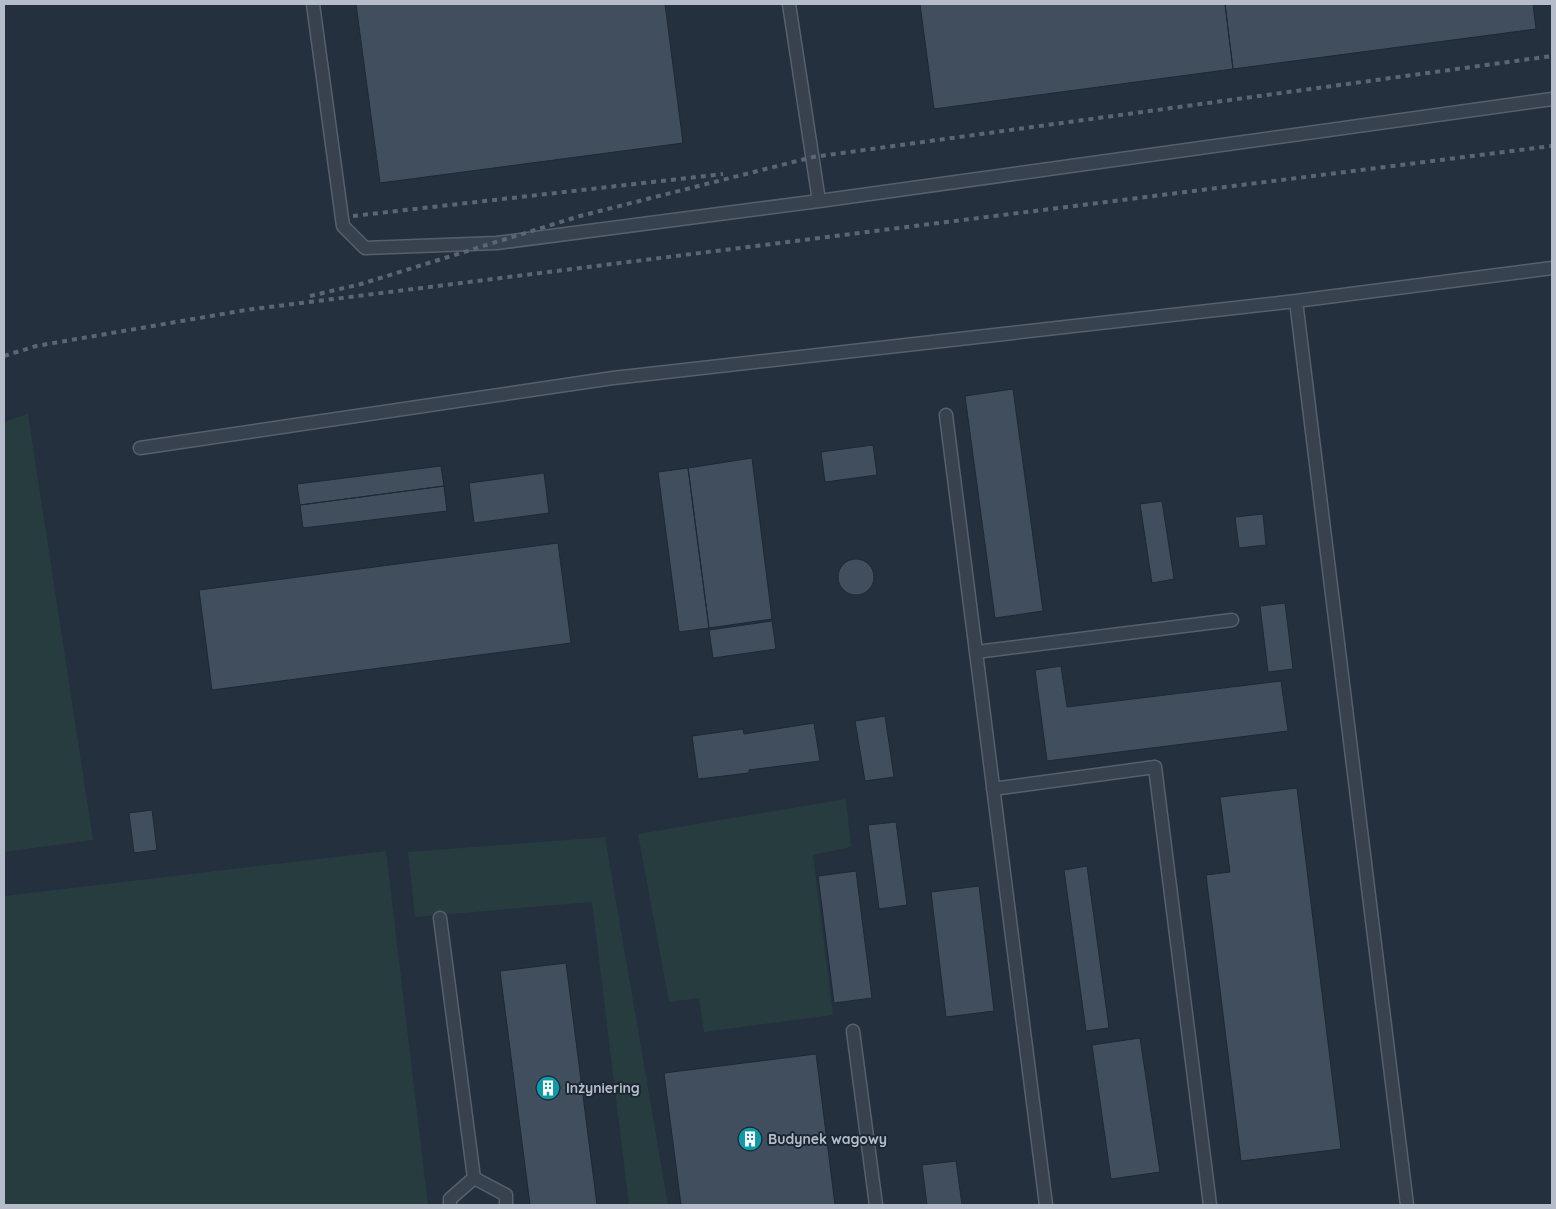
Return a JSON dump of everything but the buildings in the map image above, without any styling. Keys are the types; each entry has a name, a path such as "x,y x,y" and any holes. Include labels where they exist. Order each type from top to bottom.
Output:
{"lane":[{"path":"313,4 343,226 365,248 497,242 819,201 1552,99"},
{"path":"790,4 819,201"},
{"path":"140,448 613,378 1296,301 1552,268"},
{"path":"1296,301 1407,1205"},
{"path":"946,415 1046,1205"},
{"path":"976,652 1232,620"},
{"path":"993,789 1155,767 1210,1205"},
{"path":"440,918 474,1178"},
{"path":"853,1031 876,1205"},
{"path":"450,1205 450,1199 474,1178"},
{"path":"474,1178 506,1195 506,1205"}],"green space":[{"path":"28,414 93,840 4,852 4,422"},
{"path":"846,799 851,847 813,855 833,1015 704,1032 699,998 669,1002 638,834"},
{"path":"605,837 668,1205 629,1205 592,902 415,917 408,852"},
{"path":"386,851 428,1205 4,1205 4,896"}],"railway":[{"path":"310,296 361,284 580,216 813,157 1552,56"},
{"path":"4,356 36,346 246,310 1552,146"},
{"path":"353,216 723,174"}],"place":[{"name":"Inżyniering","path":"548,1088"},
{"name":"Budynek wagowy","path":"750,1139"}]}
